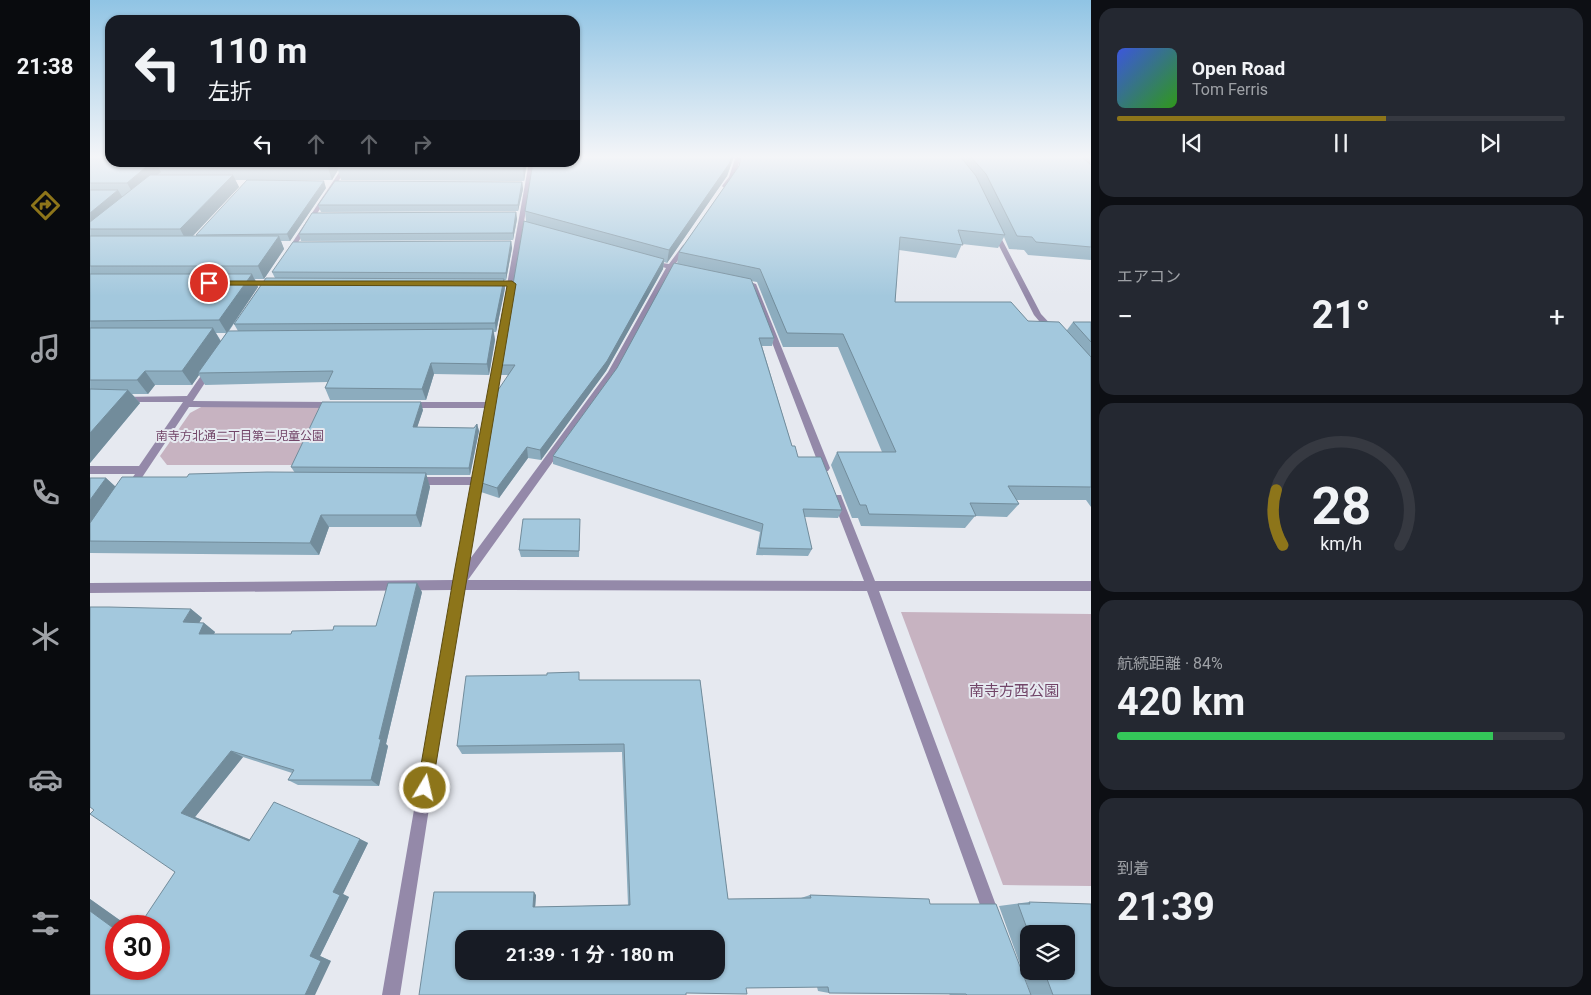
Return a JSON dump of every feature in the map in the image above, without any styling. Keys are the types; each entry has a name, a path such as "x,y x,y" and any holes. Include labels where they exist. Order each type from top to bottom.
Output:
{"street":[{"path":"284,260 323,202"},
{"path":"391,995 458,585 490,405 497,336 514,244 522,221 523,202"},
{"path":"314,216 324,216"},
{"path":"990,222 1038,315 1057,337"},
{"path":"458,585 612,373 670,267 689,239"},
{"path":"285,244 304,244"},
{"path":"643,260 698,273"},
{"path":"263,291 273,275"},
{"path":"735,280 753,284 827,474"},
{"path":"238,283 288,283"},
{"path":"125,494 141,476 216,360"},
{"path":"110,398 188,402 343,404"},
{"path":"402,405 490,405"},
{"path":"90,470 141,476"},
{"path":"408,480 476,481"},
{"path":"834,492 871,585 998,931"},
{"path":"90,588 458,585 1091,586"}],"green space":[{"name":"南寺方北通二丁目第二児童公園","path":"203,406 320,406 293,465 167,465 160,456 190,413"},
{"name":"南寺方西公園","path":"901,612 1091,614 1091,886 1003,885"}],"building":[{"path":"90,202 103,202 90,213"},
{"path":"115,202 206,202 180,229 90,229 90,222"},
{"path":"226,202 309,202 287,234 196,235"},
{"path":"320,202 518,202 518,205 318,205"},
{"path":"526,202 702,202 669,250 525,211"},
{"path":"714,202 989,202 1005,235 958,230 963,245 900,237 895,302 1011,302 1028,321 1059,322 1091,357 1091,487 1008,486 1019,504 970,503 976,516 869,514 866,505 860,505 837,452 896,452 843,334 787,333 760,269 679,252"},
{"path":"1000,202 1091,202 1091,247 1036,242 1032,237 1017,236"},
{"path":"516,212 513,233 299,234 312,213"},
{"path":"524,221 664,259 607,361 540,450 527,447 497,488 479,482 494,396 515,365 499,365"},
{"path":"90,236 279,236 258,266 90,266"},
{"path":"511,241 506,273 272,272 293,242"},
{"path":"674,263 751,279 774,338 759,338 792,446 795,446 798,457 821,457 842,510 803,509 812,549 759,548 763,524 553,456 617,368"},
{"path":"90,274 252,274 219,320 90,321"},
{"path":"266,278 504,279 495,323 234,324"},
{"path":"1073,322 1091,322 1091,342"},
{"path":"90,328 213,328 182,371 145,371 137,380 90,380"},
{"path":"493,329 487,364 431,363 422,389 325,388 333,371 198,373 228,331"},
{"path":"90,389 128,390 90,433"},
{"path":"322,402 421,402 413,427 474,428 477,424 469,468 291,467"},
{"path":"267,472 426,473 416,515 321,515 310,543 90,541 90,523 122,477 187,477 189,474"},
{"path":"90,478 106,478 90,500"},
{"path":"523,519 580,519 579,551 519,550"},
{"path":"388,583 417,583 379,739 381,739 371,780 288,780 294,770 231,751 181,813 249,841 274,802 360,839 333,892 340,895 310,956 321,961 305,995 90,995 90,911 105,922 105,980 170,980 170,915 146,915 175,872 90,814 94,810 90,807 90,607 191,609 183,622 204,623 199,634 291,634 292,631 333,630 334,626 376,626"},
{"path":"579,672 579,680 700,680 728,899 811,898 810,895 929,899 930,904 996,904 1020,966 1020,980 1025,980 1031,995 829,993 828,987 746,988 747,994 419,995 434,892 534,892 533,907 630,905 624,744 457,746 466,676 547,675 547,673"},
{"path":"1029,902 1091,904 1091,995 1053,995 1047,980 1075,980 1075,925 1026,925 1018,904 1030,904"}],"route":[{"path":"209,283 512,284 476,481 425,788"}]}
